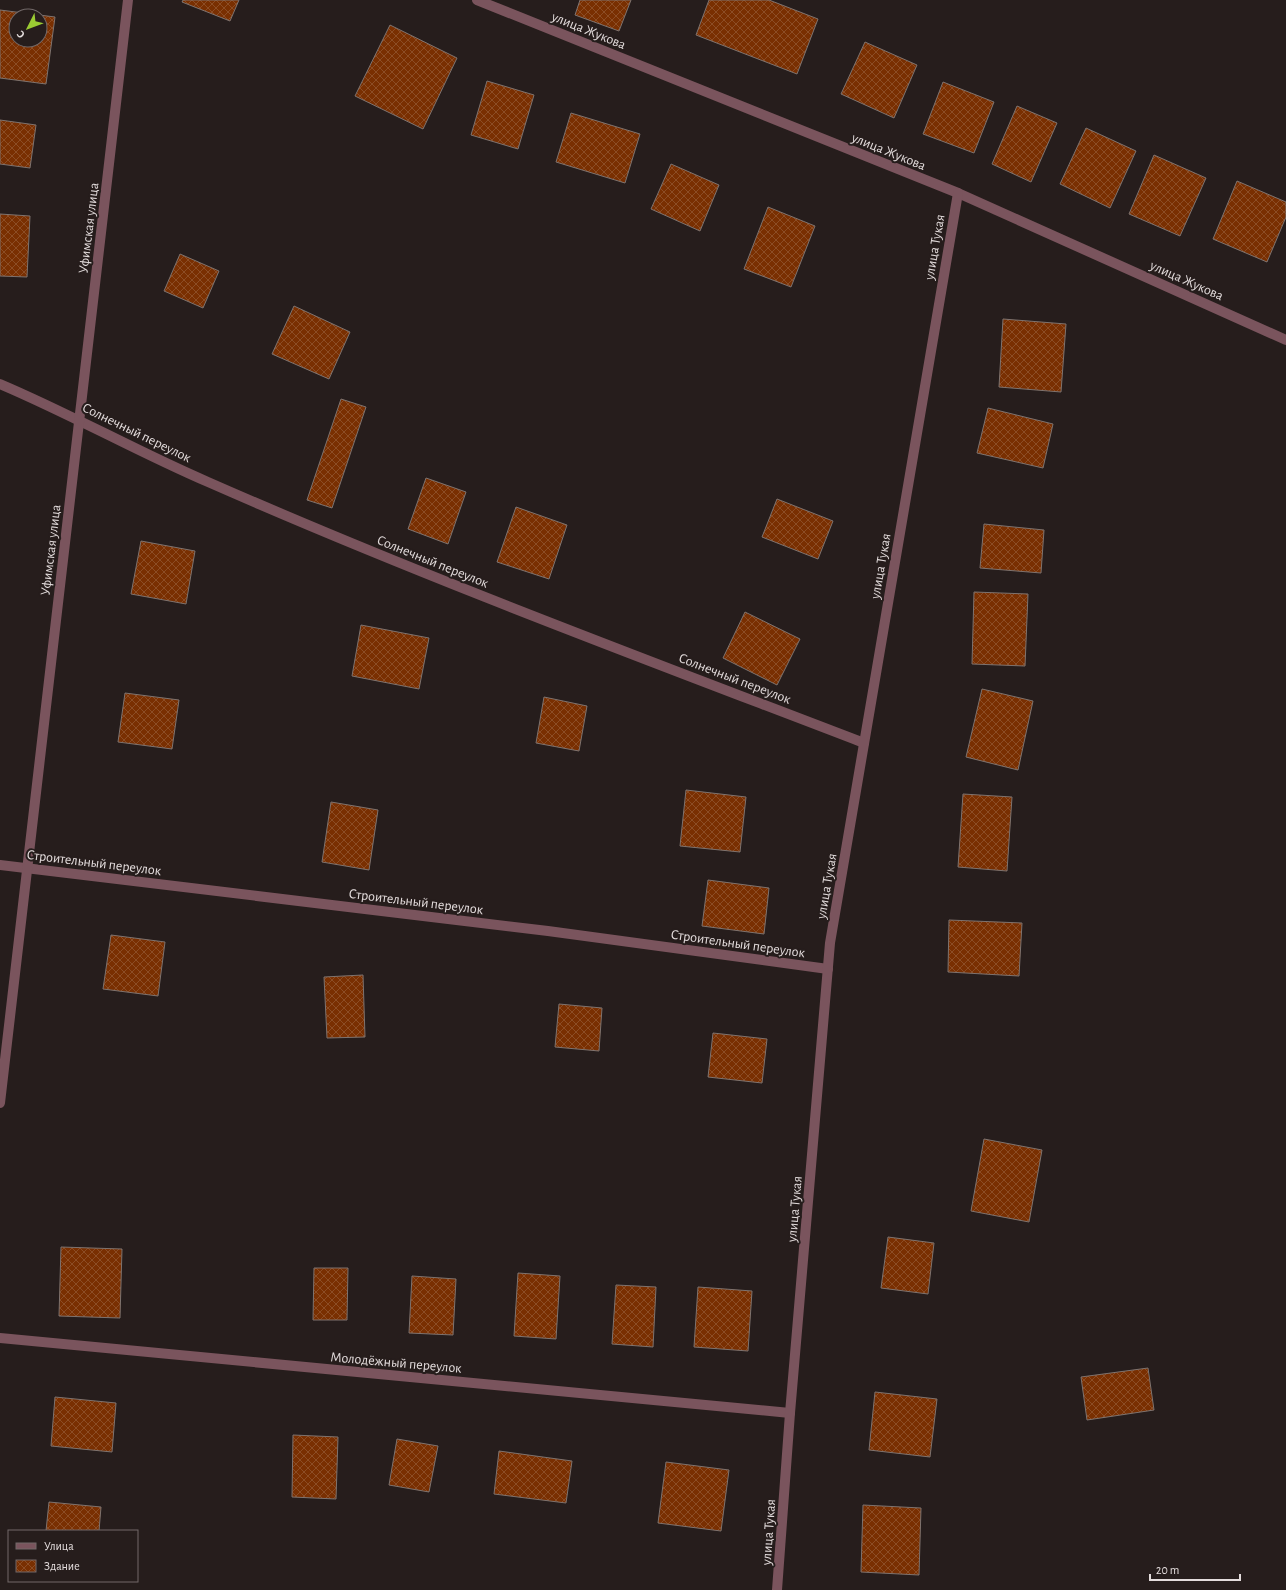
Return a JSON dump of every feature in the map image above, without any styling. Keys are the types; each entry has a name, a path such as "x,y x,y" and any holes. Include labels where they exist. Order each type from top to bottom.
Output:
{"street":[{"name":"Уфимская улица","path":"0,1103 128,0"},
{"name":"улица Жукова","path":"477,0 958,193 1286,340"},
{"name":"улица Тукая","path":"778,1590 790,1413 830,943 958,193"},
{"name":"Солнечный переулок","path":"0,384 36,399 207,482 463,589 864,743"},
{"name":"Строительный переулок","path":"0,865 548,931 828,969"},
{"name":"Молодёжный переулок","path":"0,1338 790,1413"}],"building":[{"path":"183,0 239,0 230,21 182,2"},
{"path":"580,0 631,0 619,31 575,15"},
{"path":"709,0 769,0 818,19 797,74 696,35"},
{"path":"0,10 8,11 8,48 48,48 48,16 55,17 46,84 0,78"},
{"path":"390,25 457,58 423,129 355,96"},
{"path":"865,42 917,65 894,118 841,94"},
{"path":"487,81 534,95 518,149 471,135"},
{"path":"943,82 994,102 974,153 923,134"},
{"path":"1017,106 1057,123 1031,182 992,164"},
{"path":"571,113 640,134 625,183 556,162"},
{"path":"0,120 36,125 30,168 0,164"},
{"path":"1086,128 1136,151 1110,208 1060,184"},
{"path":"1154,155 1206,178 1180,236 1129,214"},
{"path":"671,164 719,185 700,231 651,209"},
{"path":"1237,181 1286,202 1286,217 1267,262 1213,239"},
{"path":"768,207 815,226 791,287 744,269"},
{"path":"0,214 30,216 27,277 0,276"},
{"path":"180,254 219,271 203,308 164,291"},
{"path":"294,306 350,332 329,379 272,354"},
{"path":"1003,319 1066,324 1061,392 999,387"},
{"path":"341,399 366,407 332,508 307,500"},
{"path":"988,408 1053,424 1043,468 977,453"},
{"path":"426,478 466,492 448,544 408,529"},
{"path":"777,499 833,521 818,559 762,537"},
{"path":"516,507 567,525 549,579 497,562"},
{"path":"984,524 1044,530 1041,573 980,568"},
{"path":"141,541 195,551 186,604 131,594"},
{"path":"974,592 1028,594 1025,666 972,664"},
{"path":"745,612 800,639 777,685 723,658"},
{"path":"361,625 429,638 419,689 352,676"},
{"path":"982,689 1033,701 1018,770 966,757"},
{"path":"125,693 179,700 172,749 118,742"},
{"path":"544,697 587,706 579,751 536,743"},
{"path":"686,790 746,797 740,852 680,846"},
{"path":"963,794 1012,797 1007,871 958,867"},
{"path":"331,802 378,810 369,870 322,862"},
{"path":"708,880 769,888 764,934 702,926"},
{"path":"949,920 1022,923 1019,976 948,972"},
{"path":"111,935 165,942 158,996 103,989"},
{"path":"363,975 365,1037 327,1038 324,977"},
{"path":"559,1004 602,1008 599,1051 555,1047"},
{"path":"713,1033 767,1039 762,1083 708,1077"},
{"path":"984,1139 1042,1150 1029,1222 971,1211"},
{"path":"888,1237 934,1243 928,1294 881,1288"},
{"path":"61,1247 122,1249 120,1318 59,1316"},
{"path":"314,1268 348,1268 347,1320 313,1320"},
{"path":"518,1273 560,1276 556,1339 514,1336"},
{"path":"412,1276 456,1279 453,1335 409,1333"},
{"path":"616,1285 656,1287 653,1347 612,1344"},
{"path":"698,1287 752,1291 748,1351 694,1347"},
{"path":"1148,1368 1154,1410 1087,1420 1081,1377"},
{"path":"875,1392 937,1399 930,1457 869,1450"},
{"path":"55,1397 116,1403 112,1452 51,1446"},
{"path":"293,1435 338,1437 336,1499 292,1497"},
{"path":"397,1439 438,1446 429,1492 389,1485"},
{"path":"499,1451 572,1461 566,1503 494,1494"},
{"path":"666,1462 729,1470 721,1531 658,1523"},
{"path":"49,1502 101,1507 99,1530 46,1530"},
{"path":"863,1505 921,1508 919,1575 861,1572"}]}
